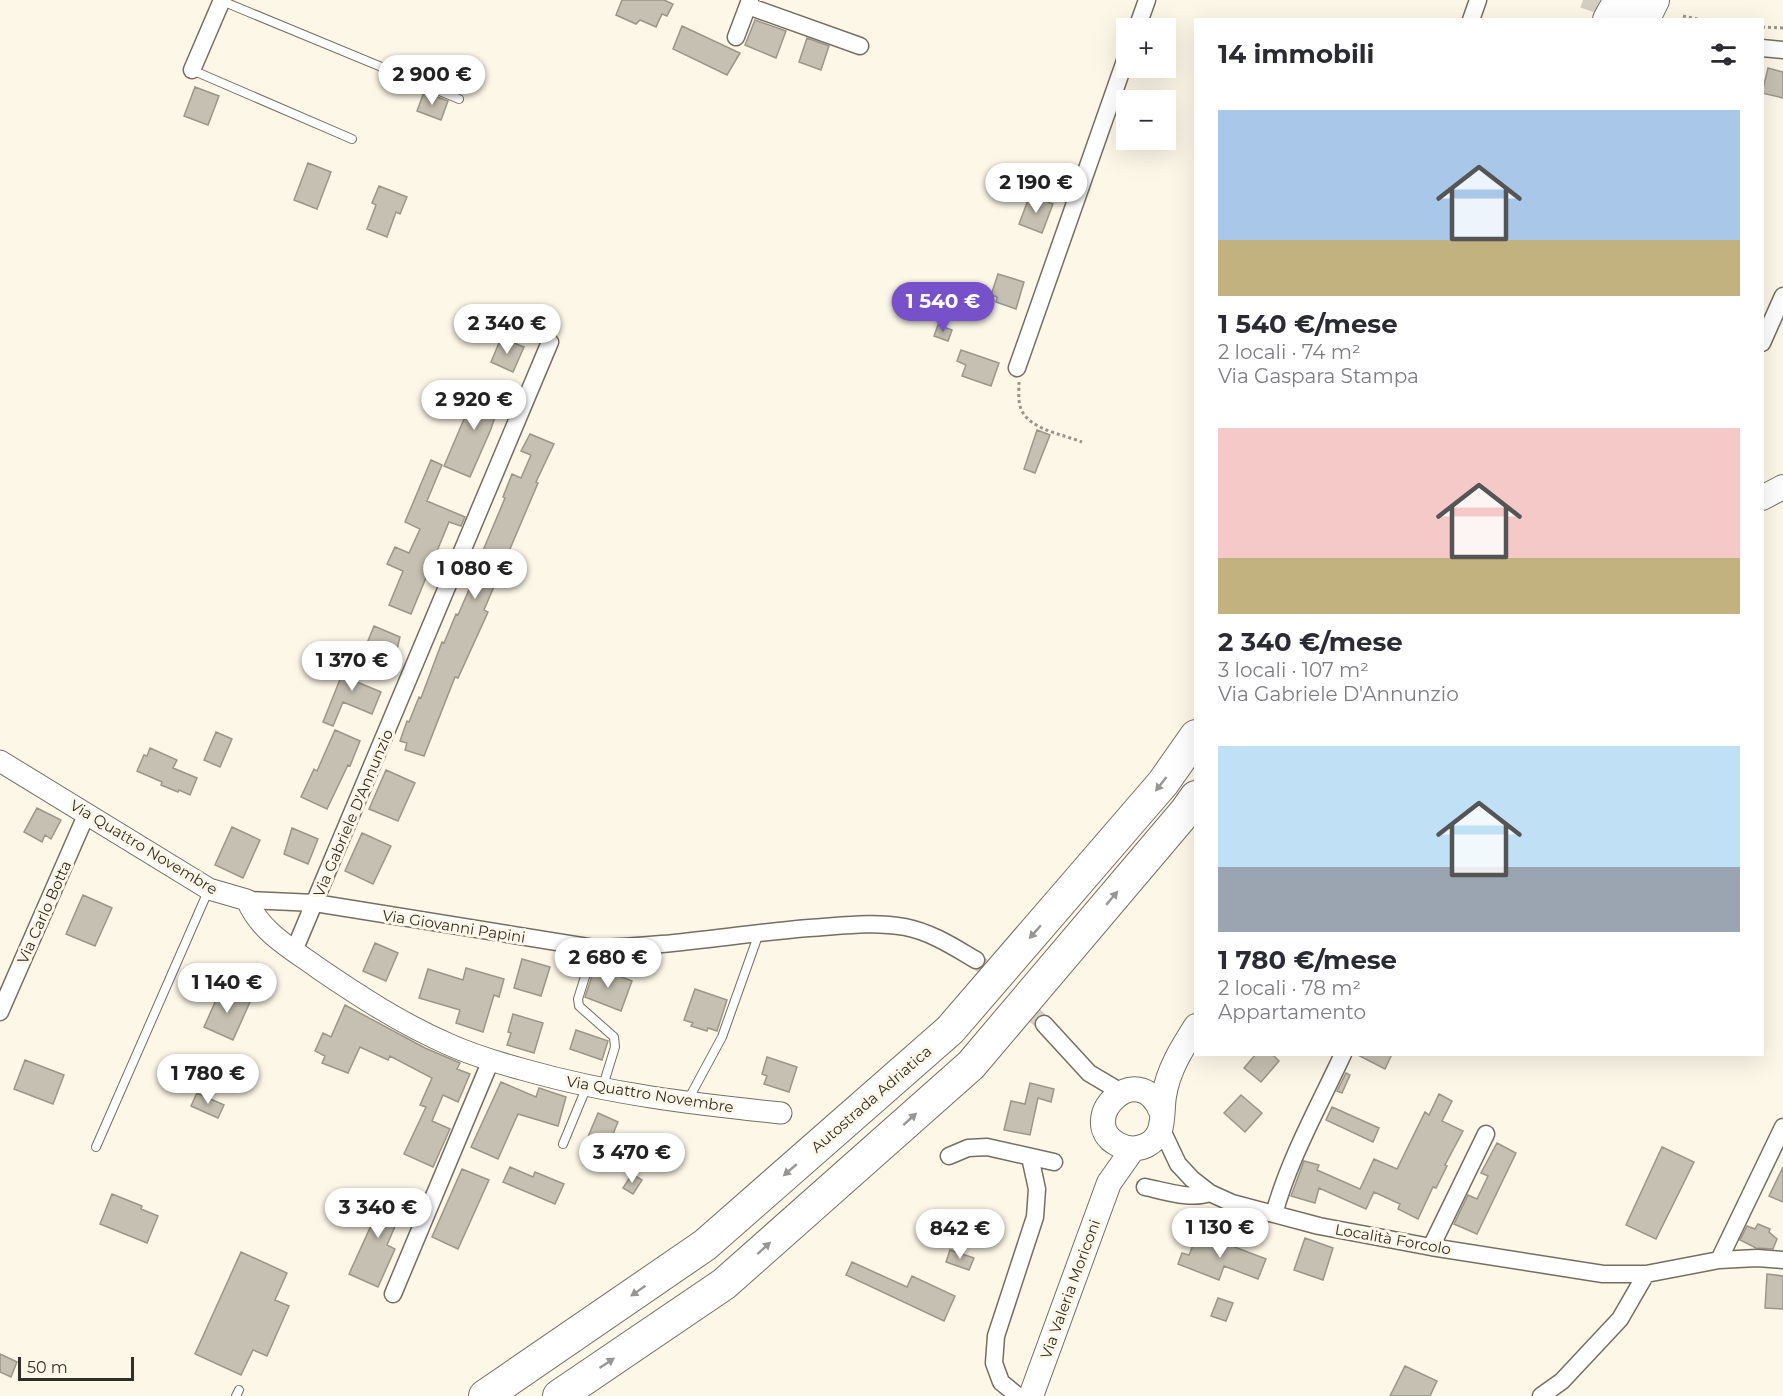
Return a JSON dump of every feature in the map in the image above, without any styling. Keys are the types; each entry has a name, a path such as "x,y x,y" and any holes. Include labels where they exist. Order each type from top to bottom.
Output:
{"highway":[{"path":"1610,18 1620,0"},
{"path":"1644,18 1653,0"},
{"name":"Autostrada Adriatica","path":"485,1396 705,1245 951,1030 1163,783 1194,739"},
{"path":"559,1396 724,1284 971,1065 1194,800"}],"main road":[{"path":"1764,497 1783,487"},
{"path":"1174,1063 1152,1082 1108,1103 1104,1110 1104,1127 1130,1145 1152,1142 1161,1119 1164,1092 1174,1063 1194,1029"},
{"path":"1129,1091 1152,1096 1161,1119"},
{"name":"Via Valeria Moriconi","path":"1031,1396 1109,1183 1130,1145"}],"street":[{"path":"1141,18 1147,0"},
{"path":"1472,18 1478,0"},
{"path":"192,70 222,1"},
{"path":"736,37 749,3 860,46"},
{"path":"1764,48 1783,50"},
{"path":"1017,368 1119,78"},
{"path":"1764,339 1783,296"},
{"name":"Via Gabriele D'Annunzio","path":"294,951 550,342"},
{"name":"Via Quattro Novembre","path":"0,761 209,889 247,900 252,914 261,925 294,951 346,987 410,1026 449,1045 491,1060 595,1088 687,1103 781,1113"},
{"name":"Via Carlo Botta","path":"0,1012 87,813"},
{"name":"Via Giovanni Papini","path":"247,900 315,903 594,948 638,947 760,932 866,923 907,927 944,941 976,960"},
{"path":"1044,1023 1089,1073 1104,1110"},
{"path":"1274,1214 1278,1196 1342,1056"},
{"path":"393,1294 491,1060"},
{"path":"1089,1073 1129,1091"},
{"path":"1161,1119 1178,1164"},
{"path":"1719,1260 1783,1127"},
{"path":"1431,1247 1486,1134"},
{"path":"1130,1145 1160,1152 1178,1164 1191,1179 1210,1193"},
{"path":"950,1156 968,1148 987,1147 1054,1162"},
{"path":"1018,1396 1001,1382 994,1363 996,1336 1035,1217 1037,1189 1030,1157"},
{"name":"Località Forcolo","path":"1145,1187 1193,1196 1210,1193 1232,1203 1319,1226 1431,1247 1603,1274 1646,1274 1719,1260 1757,1258 1783,1260"},
{"path":"1541,1396 1562,1381 1620,1319 1646,1274"}],"lane":[{"path":"222,1 459,99"},
{"path":"192,70 352,139"},
{"path":"96,1147 209,889"},
{"path":"687,1103 722,1037 760,932"},
{"path":"563,1144 615,1047 614,1037 579,1006 578,999 594,948"}],"path":[{"path":"1683,16 1692,18"},
{"path":"1764,27 1783,28"},
{"path":"1017,368 1019,404 1023,415 1031,423 1082,442"}],"building":[{"path":"622,0 664,0 673,4 667,16 662,14 656,27 640,20 636,24 616,15"},
{"path":"755,20 786,31 776,58 745,45"},
{"path":"682,26 740,53 727,75 673,49"},
{"path":"807,38 829,46 821,70 799,62"},
{"path":"1768,68 1783,72 1783,98 1764,93"},
{"path":"195,87 219,96 208,125 184,116"},
{"path":"424,92 448,101 441,120 417,111"},
{"path":"308,163 331,172 317,209 294,200"},
{"path":"379,186 407,197 400,214 396,212 387,237 367,229 376,205 372,203"},
{"path":"1030,195 1053,204 1042,233 1019,224"},
{"path":"998,274 1024,282 1016,309 996,302 997,297 991,295"},
{"path":"938,325 952,330 948,341 934,336"},
{"path":"501,338 524,347 513,372 491,362"},
{"path":"961,350 999,363 991,386 962,376 966,365 957,361"},
{"path":"473,385 502,396 491,429 470,477 444,466 467,412 464,411"},
{"path":"1037,430 1050,435 1035,473 1024,469"},
{"path":"530,434 554,444 536,482 538,483 484,610 488,612 458,678 455,677 424,756 405,750 407,743 400,741 407,721 409,722 419,697 421,698 442,642 444,643 471,585 469,584 505,498 503,497 512,474 521,478 531,455 521,451"},
{"path":"431,460 442,465 427,501 465,517 461,526 449,522 411,614 389,605 403,571 387,564 395,547 409,553 420,529 405,522"},
{"path":"374,626 400,637 395,658 392,657 389,664 363,653"},
{"path":"349,657 365,663 357,682 381,692 372,714 343,702 333,726 323,722"},
{"path":"335,730 360,741 350,766 348,765 327,809 301,797 314,769 317,771"},
{"path":"216,732 232,739 220,767 204,760"},
{"path":"150,748 177,760 173,768 197,778 190,795 161,785 162,782 137,771"},
{"path":"386,770 415,783 398,821 369,809"},
{"path":"37,808 61,820 51,839 45,835 42,842 24,832"},
{"path":"232,827 260,840 243,878 215,865"},
{"path":"292,828 318,839 308,864 284,854"},
{"path":"362,833 391,846 373,884 345,871"},
{"path":"83,895 112,908 95,946 66,934"},
{"path":"375,943 398,953 386,981 363,971"},
{"path":"522,959 550,967 541,996 514,988"},
{"path":"595,967 632,981 621,1011 585,997"},
{"path":"466,968 504,979 499,997 494,995 483,1032 456,1023 460,1010 419,998 428,969 463,980"},
{"path":"221,989 250,1002 233,1040 204,1027"},
{"path":"695,989 727,1000 717,1031 708,1028 707,1031 691,1026 693,1023 684,1020"},
{"path":"345,1005 425,1048 460,1063 457,1069 470,1074 458,1102 443,1095 432,1121 450,1129 433,1167 404,1154 426,1107 420,1105 432,1078 390,1056 388,1060 360,1047 348,1073 322,1063 325,1056 315,1051 323,1033 331,1037"},
{"path":"513,1014 543,1023 534,1053 507,1045"},
{"path":"576,1030 608,1041 602,1060 570,1049"},
{"path":"1254,1056 1274,1056 1279,1061 1261,1082 1244,1068"},
{"path":"1360,1056 1391,1056 1385,1069"},
{"path":"767,1057 797,1067 789,1092 764,1084 767,1076 762,1074"},
{"path":"25,1060 64,1075 53,1104 14,1089"},
{"path":"1346,1073 1350,1075 1342,1093 1337,1091"},
{"path":"501,1082 536,1097 539,1088 566,1097 558,1126 518,1114 498,1159 471,1147"},
{"path":"1030,1083 1054,1089 1051,1102 1038,1098 1030,1135 1004,1130 1011,1101 1025,1104"},
{"path":"197,1093 224,1105 218,1118 191,1106"},
{"path":"1439,1094 1452,1101 1442,1121 1463,1131 1436,1188 1433,1187 1418,1219 1398,1209 1400,1204 1374,1192 1366,1209 1319,1188 1315,1203 1291,1196 1304,1161 1319,1165 1317,1170 1360,1189 1374,1159 1397,1169 1425,1112 1429,1115"},
{"path":"1241,1095 1262,1113 1245,1132 1224,1113"},
{"path":"1332,1107 1379,1128 1373,1142 1326,1120"},
{"path":"598,1113 618,1122 605,1147 587,1139"},
{"path":"1497,1143 1516,1153 1477,1234 1454,1224 1468,1195 1477,1199 1488,1176 1481,1173"},
{"path":"1662,1147 1694,1162 1656,1239 1626,1225"},
{"path":"510,1167 533,1177 535,1172 564,1184 555,1204 503,1182"},
{"path":"1783,1167 1783,1202 1769,1196"},
{"path":"462,1169 489,1180 458,1249 432,1237"},
{"path":"632,1174 642,1180 633,1194 623,1188"},
{"path":"380,1189 406,1201 387,1245 395,1249 378,1287 349,1274 374,1219 368,1216"},
{"path":"112,1194 142,1206 141,1209 158,1216 147,1243 100,1224"},
{"path":"1758,1224 1770,1229 1769,1232 1777,1239 1773,1249 1756,1248 1740,1240 1747,1226 1755,1229"},
{"path":"1198,1233 1266,1259 1258,1279 1224,1266 1219,1280 1178,1264 1182,1253 1189,1255"},
{"path":"1305,1238 1333,1248 1323,1280 1294,1270"},
{"path":"950,1250 974,1258 969,1270 946,1262"},
{"path":"241,1252 287,1273 275,1300 289,1306 267,1356 253,1350 241,1375 195,1354"},
{"path":"852,1262 907,1287 912,1276 955,1296 944,1321 846,1275"},
{"path":"1767,1274 1783,1276 1783,1309 1765,1308"},
{"path":"1218,1298 1233,1303 1226,1321 1211,1316"},
{"path":"0,1354 17,1362 11,1377 0,1372"},
{"path":"1405,1366 1437,1381 1430,1396 1390,1396"}],"tunnel":[{"path":"1583,0 1620,13"},
{"path":"976,960 1044,1024"}]}
